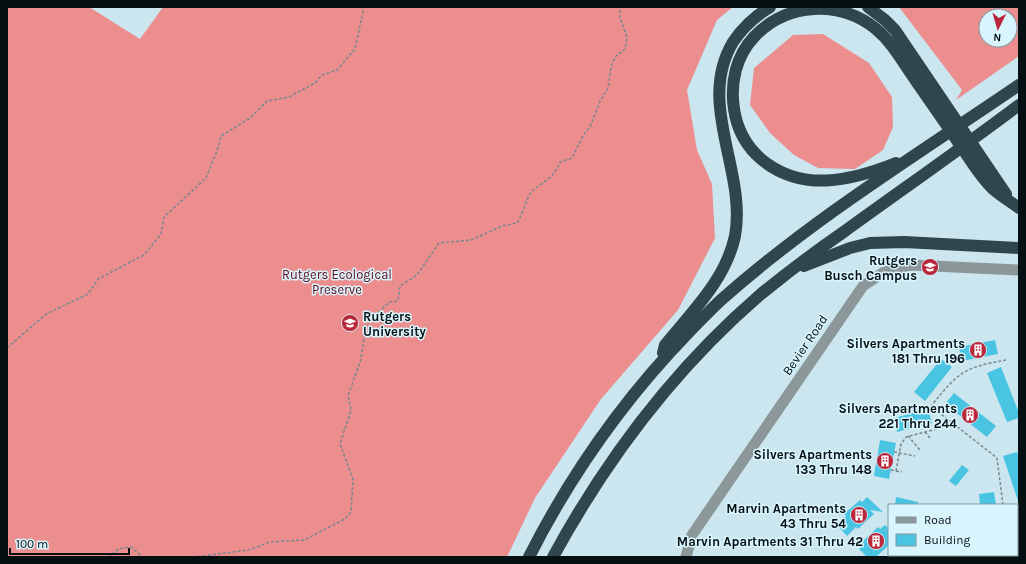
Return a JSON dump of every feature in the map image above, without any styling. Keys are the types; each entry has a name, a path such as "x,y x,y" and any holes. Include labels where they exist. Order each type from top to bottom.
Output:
{"highway":[{"path":"661,361 666,345 714,283 730,253 736,224 737,206 720,110 721,76 729,49 737,36 751,21 770,7"},
{"path":"868,7 885,20 902,40 1009,200"},
{"path":"917,154 870,173 825,182 797,178 767,164 750,148 743,138 734,108 732,88 735,72 742,54 750,42 763,28 774,20 805,8 832,8 852,13 862,18 877,29 890,43 972,162 993,189 1019,208"},
{"path":"529,557 562,497 610,424 661,361 719,301 775,254 917,154 1019,85"},
{"path":"553,557 624,442 651,408 708,344 783,276 1019,105"},
{"path":"783,276 837,253 870,243 898,242 1019,248"}],"street":[{"name":"Bevier Road","path":"686,557 692,535 863,286 884,272 911,265 1019,270"}],"path":[{"path":"7,348 46,314 88,294 98,280 121,266 144,255 161,234 164,217 206,178 218,151 220,136 250,118 267,101 289,97 315,83 322,75 337,70 355,49 364,7"},
{"path":"193,557 249,550 270,542 304,540 345,519 351,512 353,479 340,444 351,410 348,396 361,360 366,325 389,302 398,301 400,286 417,275 439,243 471,240 502,226 517,223 524,210 529,195 555,173 560,162 572,158 584,134 590,127 600,101 608,88 611,67 615,57 625,49 627,37 620,18 620,7"},
{"path":"1003,504 997,458 931,406 952,381 966,370 978,365 1006,360"},
{"path":"896,471 901,444 908,436 937,429 946,418"},
{"path":"925,432 930,438"},
{"path":"908,436 920,450"},
{"path":"894,452 915,456"},
{"path":"891,470 902,472"},
{"path":"108,557 119,550 131,547 143,557"}],"green space":[{"name":"Rutgers Ecological Preserve","path":"7,7 89,7 140,39 163,7 733,7 717,20 687,90 697,150 712,184 715,238 678,310 601,399 535,498 507,557 7,557"},
{"path":"899,7 1019,7 1019,56 956,100 962,90"},
{"path":"823,34 869,63 892,97 893,127 883,150 855,169 818,168 794,155 770,133 750,105 754,68 793,35"}],"building":[{"name":"Silvers Apartments 181 Thru 196","path":"995,340 998,354 962,361 959,347"},
{"path":"941,359 952,367 925,401 914,392"},
{"path":"1001,367 1019,413 1019,418 1007,422 987,373"},
{"name":"Silvers Apartments 221 Thru 244","path":"954,393 996,426 987,437 945,404"},
{"path":"928,409 932,423 897,432 894,418"},
{"name":"Silvers Apartments 133 Thru 148","path":"880,440 896,443 889,479 874,476"},
{"path":"1017,452 1019,458 1018,501 1003,456"},
{"path":"962,465 969,470 956,486 949,481"},
{"path":"994,492 996,504 980,504 979,494"},
{"name":"Marvin Apartments 43 Thru 54","path":"867,497 883,512 870,510 874,514 858,529 856,527 847,536 837,525 846,516 844,514 860,500 862,502"},
{"path":"896,497 918,502 918,504 895,504"},
{"name":"Marvin Apartments 31 Thru 42","path":"885,525 888,528 888,546 876,557 867,557 859,549 864,544 862,542 878,527 880,529"}],"place":[{"name":"Rutgers Busch Campus","path":"930,267"},
{"name":"Rutgers University","path":"350,323"},
{"name":"Silvers Apartments 181 Thru 196","path":"978,350"},
{"name":"Silvers Apartments 221 Thru 244","path":"970,415"},
{"name":"Silvers Apartments 133 Thru 148","path":"885,461"},
{"name":"Marvin Apartments 43 Thru 54","path":"859,515"},
{"name":"Marvin Apartments 31 Thru 42","path":"876,541"}]}
